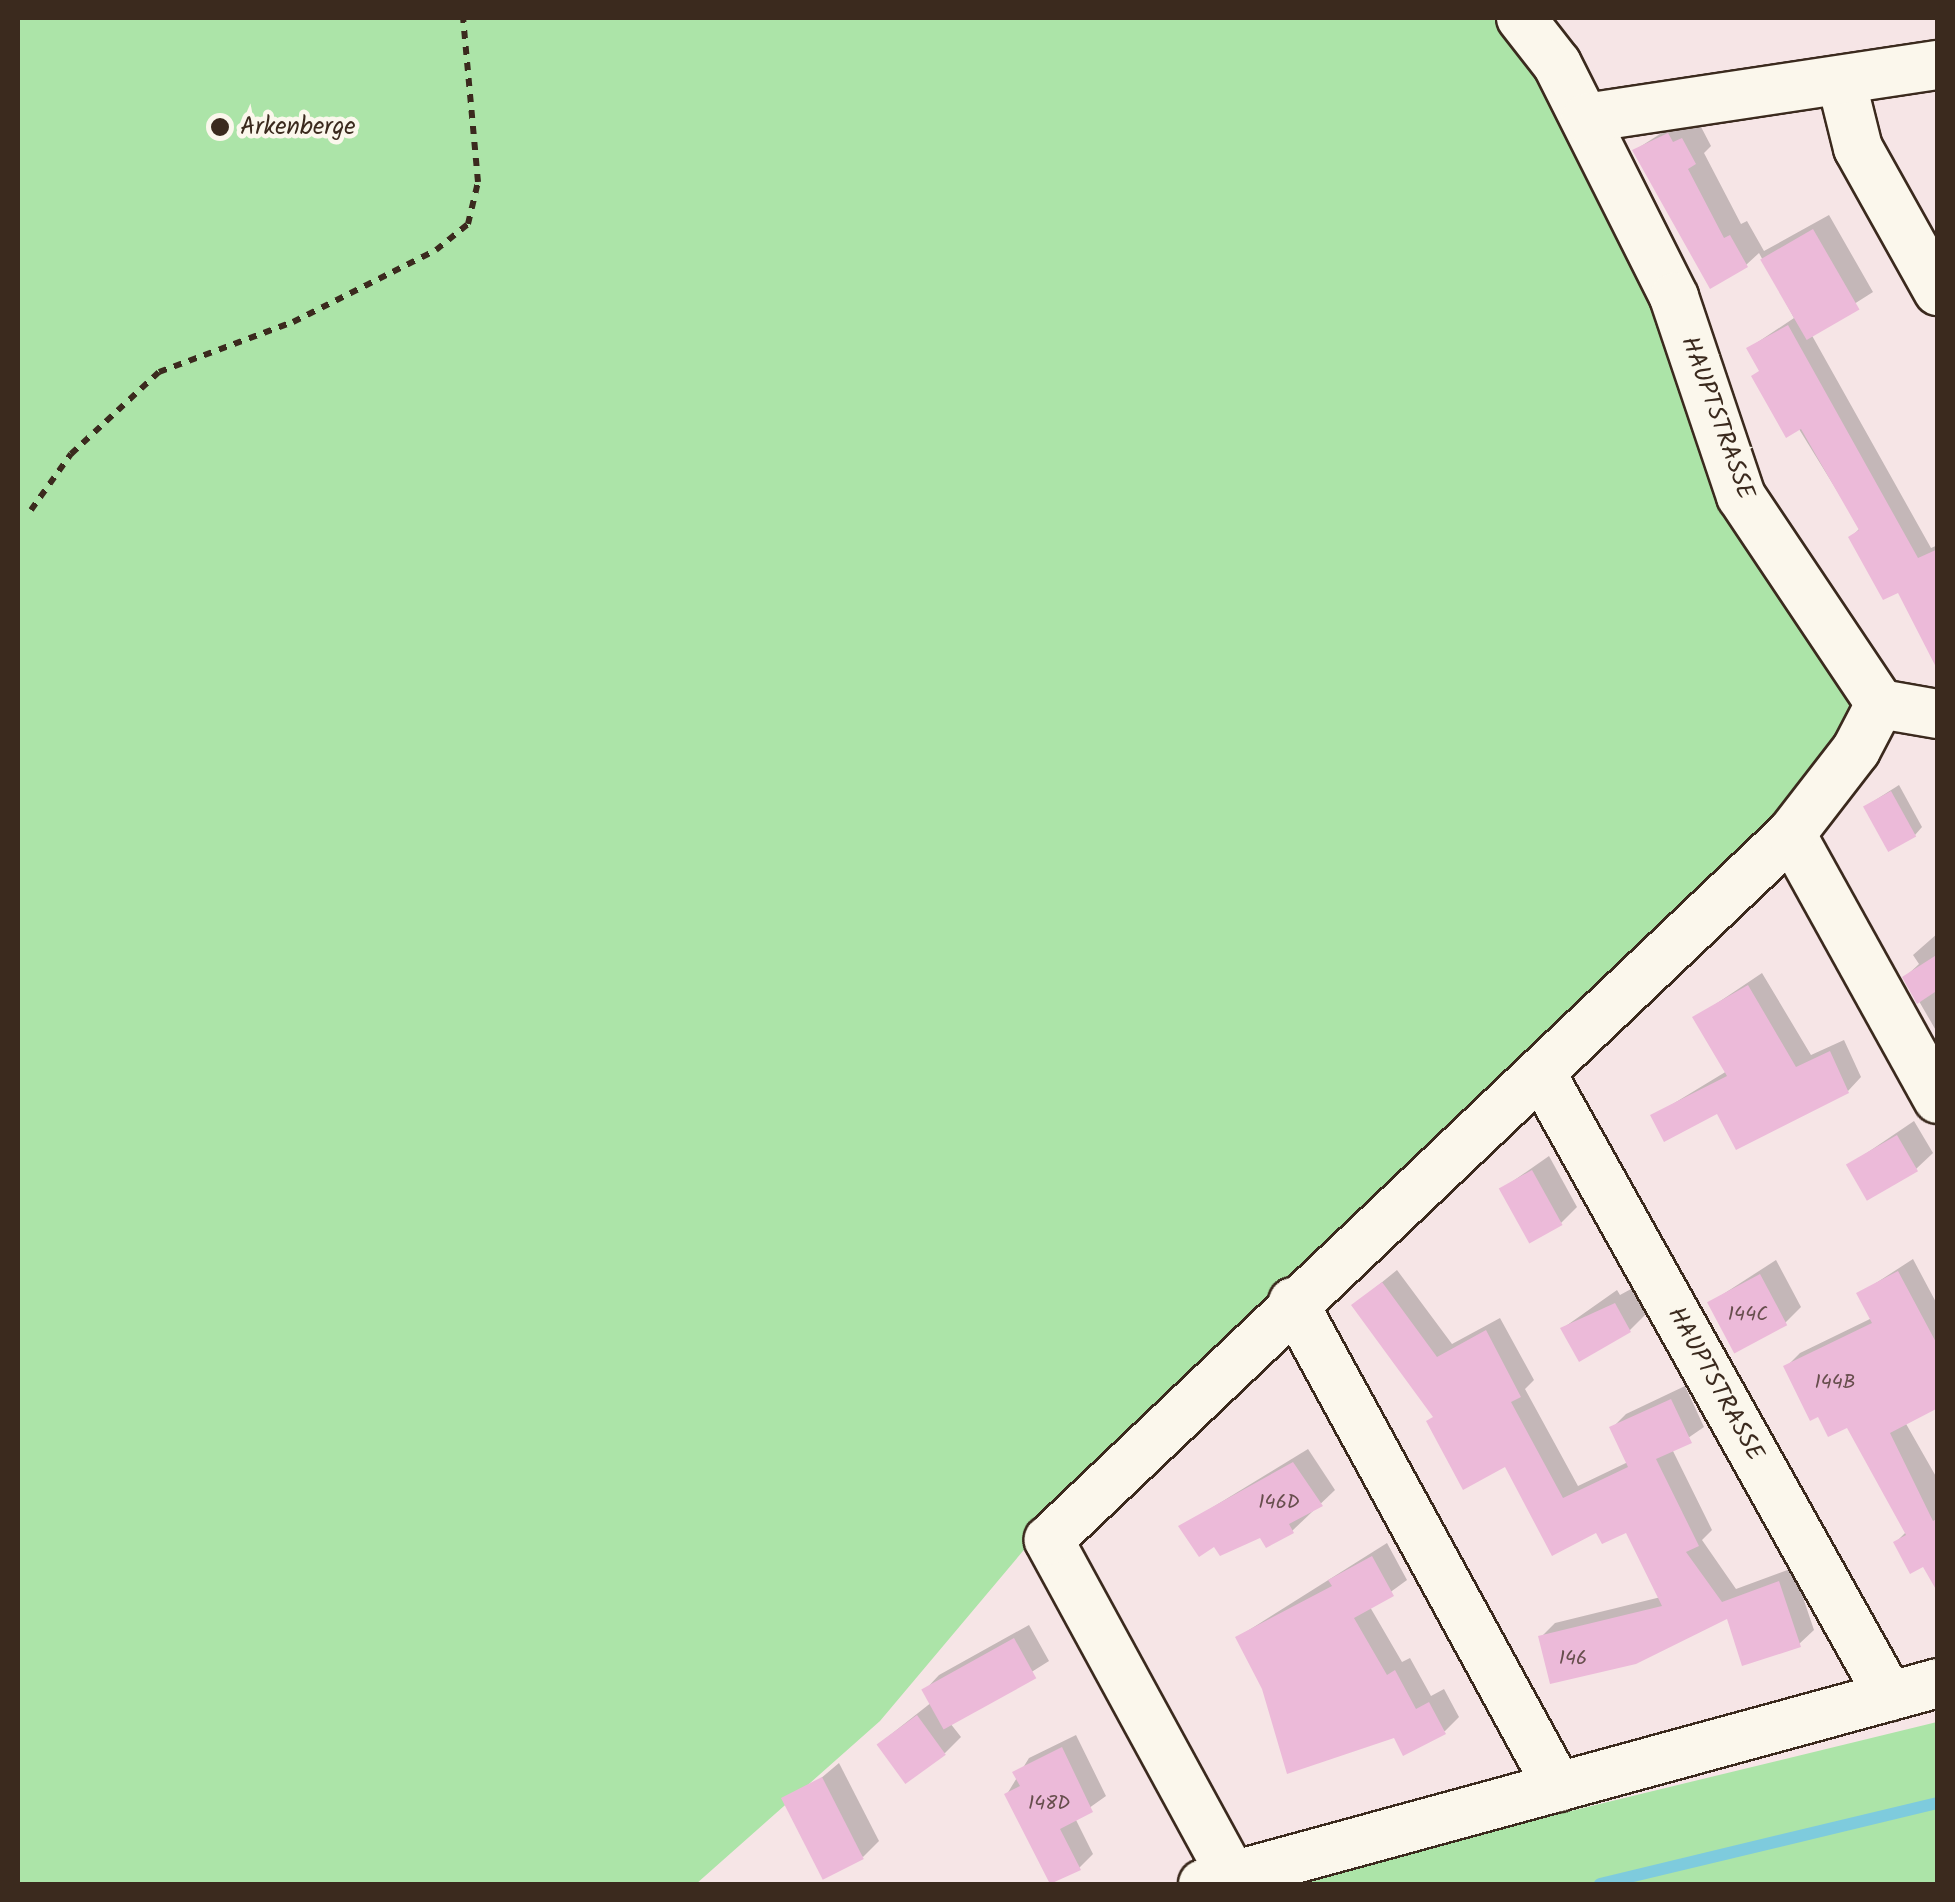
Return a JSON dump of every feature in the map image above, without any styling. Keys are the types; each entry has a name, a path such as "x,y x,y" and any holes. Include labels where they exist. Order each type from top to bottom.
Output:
{"street":[{"name":"HAUPTSTRASSE","path":"1521,18 1558,64 1674,297 1740,496 1880,704"},
{"path":"1586,118 1938,65"},
{"path":"1841,80 1858,148 1938,292"},
{"path":"1938,714 1880,704 1856,750 1790,834 1541,1073 1293,1302 1049,1540 1217,1880 1938,1684"},
{"path":"1790,834 1938,1098"},
{"name":"HAUPTSTRASSE","path":"1541,1073 1889,1696"},
{"path":"1293,1302 1558,1787"}],"path":[{"path":"31,510 71,454 159,372 293,322 436,250 468,224 478,182 462,18"}],"green space":[{"path":"18,18 1495,18 1575,123 1848,683 1852,716 1843,751 1044,1526 880,1721 696,1884 18,1884"},
{"path":"1937,1722 1937,1884 1294,1884 1542,1818"}],"building":[{"path":"1668,133 1673,142 1682,138 1696,164 1688,169 1724,238 1730,235 1748,267 1710,289 1632,150"},
{"path":"1813,229 1860,310 1807,340 1760,260"},
{"path":"1788,325 1918,558 1938,549 1938,671 1898,593 1883,600 1848,537 1859,530 1801,429 1786,438 1751,376 1759,371 1746,348"},
{"path":"1891,791 1916,836 1888,852 1863,807"},
{"path":"1938,954 1938,990 1917,1004 1902,977"},
{"path":"1748,985 1796,1067 1830,1051 1849,1093 1736,1150 1717,1114 1664,1142 1650,1115 1727,1076 1692,1017"},
{"path":"1897,1135 1918,1171 1867,1201 1846,1164"},
{"path":"1532,1170 1563,1225 1529,1244 1499,1188"},
{"path":"1898,1271 1938,1346 1938,1408 1890,1433 1933,1521 1938,1518 1938,1593 1923,1567 1910,1574 1893,1542 1906,1535 1847,1428 1828,1437 1818,1417 1810,1421 1783,1366 1872,1323 1856,1293"},
{"path":"1760,1274 1787,1325 1734,1353 1707,1302"},
{"path":"1382,1282 1437,1357 1486,1330 1521,1397 1511,1402 1563,1498 1628,1467 1609,1427 1671,1399 1692,1443 1656,1459 1699,1546 1686,1552 1722,1602 1779,1581 1801,1647 1742,1666 1727,1619 1636,1664 1550,1684 1538,1636 1662,1606 1626,1533 1602,1544 1596,1533 1552,1556 1505,1467 1463,1490 1426,1421 1433,1417 1351,1305"},
{"path":"1615,1303 1631,1332 1579,1362 1560,1328"},
{"path":"1293,1462 1323,1506 1289,1524 1294,1533 1266,1548 1260,1538 1220,1556 1214,1547 1199,1557 1178,1526"},
{"path":"1372,1556 1394,1596 1354,1618 1387,1675 1395,1670 1416,1709 1429,1702 1446,1734 1403,1756 1394,1738 1287,1774 1262,1689 1235,1637 1332,1586 1328,1580"},
{"path":"1014,1638 1036,1678 944,1730 921,1689"},
{"path":"917,1715 946,1755 905,1784 877,1744"},
{"path":"1062,1747 1093,1812 1060,1829 1081,1870 1050,1884 1004,1794 1020,1786 1012,1772"},
{"path":"822,1777 864,1859 823,1880 781,1798"}],"waterway":[{"path":"1600,1884 1938,1803"}],"place":[{"name":"Arkenberge","path":"220,127"}]}
